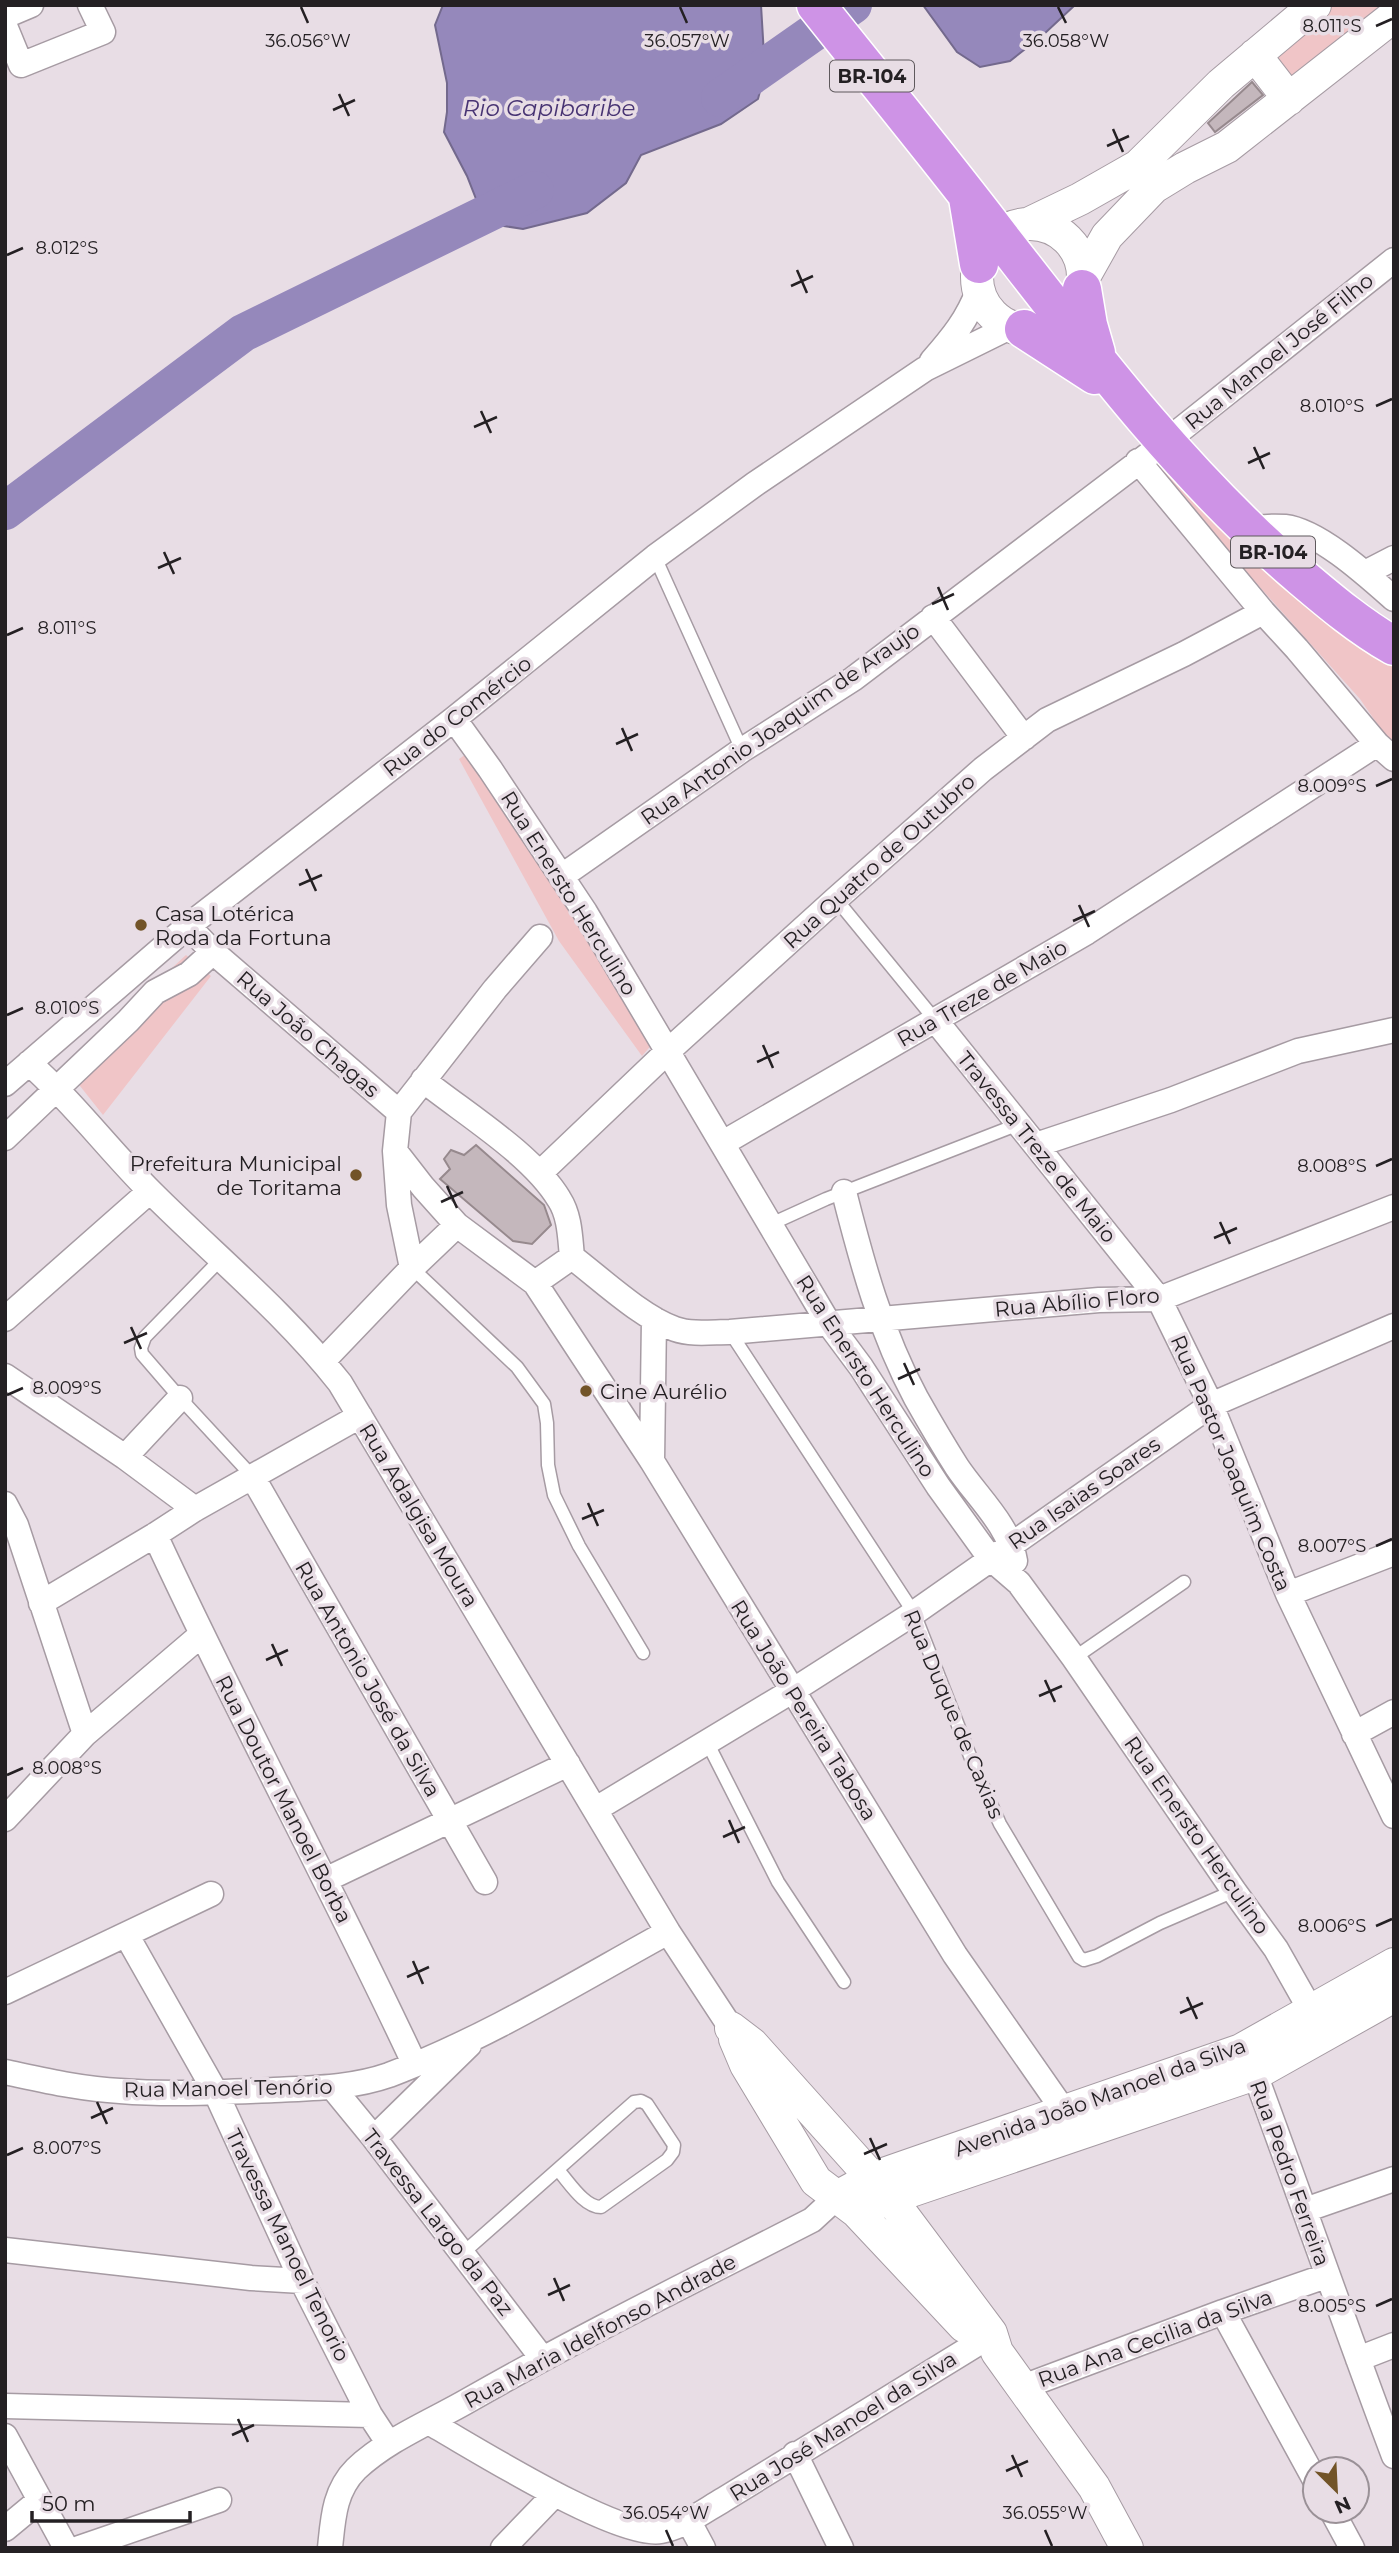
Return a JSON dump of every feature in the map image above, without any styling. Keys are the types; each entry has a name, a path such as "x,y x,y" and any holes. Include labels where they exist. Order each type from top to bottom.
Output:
{"highway":[{"name":"BR-104","path":"816,5 960,186"},
{"path":"960,186 1002,247"},
{"path":"960,186 1002,247 1076,295 1111,379"},
{"path":"1018,328 1111,379"},
{"name":"BR-104","path":"1111,379 1151,452 1339,608 1394,646"}],"street":[{"path":"5,16 31,5"},
{"path":"5,26 21,65 103,32 90,5"},
{"path":"925,369 962,326 1002,247 1138,166 1222,84 1315,5"},
{"path":"925,369 1018,328 1049,326 1076,295 1107,236 1154,187 1227,147 1394,16"},
{"path":"1255,55 1289,99"},
{"path":"1163,143 1185,168"},
{"path":"1080,199 1107,236"},
{"path":"1002,247 1049,227 1070,242 1082,264 1076,295"},
{"path":"1002,247 991,312 1018,328"},
{"name":"Rua Manoel José Filho","path":"1151,452 1394,260"},
{"name":"Rua do Comércio","path":"5,1084 187,926 454,719 655,557 755,484 925,369"},
{"path":"1151,452 1263,612 1385,751"},
{"name":"Rua Antonio Joaquim de Araujo","path":"562,876 742,750 853,679 1151,452"},
{"path":"1247,529 1265,526 1302,531 1365,573 1394,599"},
{"path":"1365,573 1394,558"},
{"name":"Rua Quatro de Outubro","path":"540,1173 667,1052 983,769 1047,720 1184,654 1263,612"},
{"path":"933,617 1024,738"},
{"name":"Rua Enersto Herculino","path":"454,719 562,876 829,1324 990,1558 1019,1583 1074,1658 1276,1949 1310,2010"},
{"name":"Rua Treze de Maio","path":"723,1143 1087,932 1385,751"},
{"name":"Rua João Chagas","path":"187,926 213,952 399,1112"},
{"name":"Rua João Chagas","path":"412,1268 399,1205 395,1151 399,1112 495,989 540,937"},
{"path":"5,1138 155,992 190,974 213,952"},
{"name":"Travessa Treze de Maio","path":"936,1021 1159,1299"},
{"path":"1036,1146 1171,1100 1298,1051 1394,1030"},
{"name":"Rua Adalgisa Moura","path":"29,1063 57,1088 150,1191 222,1258 340,1382 668,1932 730,2028"},
{"path":"395,1151 457,1225 535,1283 572,1257 566,1216 560,1199 540,1173 424,1080"},
{"path":"5,1319 150,1191"},
{"path":"844,1192 881,1320 916,1397 958,1468 1012,1545 1019,1583"},
{"name":"Rua Abílio Floro","path":"572,1257 654,1319 677,1330 694,1333 730,1332 1099,1300 1159,1299 1394,1207"},
{"path":"323,1362 412,1268 457,1225"},
{"name":"Rua João Pereira Tabosa","path":"535,1283 652,1461 955,1955 1072,2122"},
{"name":"Rua Pastor Joaquim Costa","path":"1159,1299 1211,1405 1288,1594 1394,1816"},
{"path":"652,1461 654,1319"},
{"name":"Rua Isaias Soares","path":"596,1809 792,1691 914,1613 1211,1405 1394,1326"},
{"path":"5,1376 125,1457 195,1509"},
{"path":"125,1457 180,1398"},
{"path":"41,1603 195,1509 360,1416"},
{"name":"Rua Antonio José da Silva","path":"252,1476 485,1882"},
{"path":"5,1504 16,1525 85,1734"},
{"name":"Rua Doutor Manoel Borba","path":"155,1535 201,1635 414,2063"},
{"path":"1288,1594 1394,1553"},
{"path":"5,1819 85,1734 201,1635"},
{"path":"1354,1734 1394,1712"},
{"path":"325,1880 568,1764"},
{"path":"5,1992 211,1894"},
{"name":"Rua Manoel Tenório","path":"5,2072 72,2086 120,2091 215,2093 333,2088 389,2075 477,2037 668,1932"},
{"name":"Travessa Manoel Tenorio","path":"127,1936 215,2093 302,2281 370,2415 389,2444"},
{"name":"Avenida João Manoel da Silva","path":"1248,2062 1310,2010 1394,1964"},
{"name":"Avenida João Manoel da Silva","path":"847,2204 881,2188 1248,2062 1394,1996"},
{"path":"730,2028 759,2051 881,2188 1094,2487 1128,2548"},
{"path":"730,2028 746,2065 816,2181 847,2204 989,2342"},
{"path":"374,2138 477,2037"},
{"name":"Rua Pedro Ferreira","path":"1248,2062 1394,2456"},
{"name":"Travessa Largo da Paz","path":"333,2088 542,2358"},
{"path":"1305,2210 1394,2179"},
{"name":"Rua Maria Idelfonso Andrade","path":"330,2548 341,2488 355,2470 389,2444 542,2358 812,2220 835,2217 847,2204"},
{"path":"5,2250 251,2278 302,2281"},
{"name":"Rua Ana Cecilia da Silva","path":"1023,2387 1326,2276"},
{"path":"1223,2312 1301,2455"},
{"name":"Rua José Manoel da Silva","path":"430,2423 555,2494 626,2526 643,2531 662,2531 688,2521 795,2454 989,2342"},
{"path":"1358,2359 1394,2345"},
{"path":"5,2406 370,2415"},
{"path":"5,2436 66,2548"},
{"path":"795,2454 841,2548"},
{"path":"503,2548 555,2494"},
{"path":"5,2529 40,2500"},
{"path":"79,2548 219,2500"},
{"path":"688,2521 703,2548"},
{"path":"1340,2525 1352,2548"}],"lane":[{"path":"655,557 742,750"},
{"name":"Travessa Treze de Maio","path":"836,899 936,1021"},
{"path":"771,1224 844,1192 1019,1124"},
{"path":"222,1258 145,1337 141,1348 142,1354 180,1398 252,1476"},
{"path":"412,1268 517,1367 544,1404 548,1465 554,1495 579,1546 642,1653"},
{"name":"Rua Duque de Caxias","path":"730,1332 914,1613 974,1766 1000,1824 1079,1957 1084,1960 1097,1956 1160,1923 1234,1891"},
{"path":"1074,1658 1184,1582"},
{"path":"707,1742 778,1882 844,1982"},
{"path":"463,2253 629,2105 639,2101 647,2105 674,2145 674,2152 667,2160 601,2207 588,2202 558,2170"}],"shaded area":[{"path":"1330,5 1394,5 1290,90 1262,58"},
{"path":"1162,460 1394,661 1394,743 1389,741 1360,699 1154,469"},
{"path":"479,745 666,1028 642,1056 559,941 459,759"},
{"path":"186,955 211,976 103,1115 65,1067"}],"water":[{"name":"Rio Capibaribe","path":"443,5 761,5 765,72 758,99 721,124 641,155 626,183 587,213 523,229 504,226 478,204 444,132 447,83 435,25"},
{"path":"923,5 1075,5 1010,61 980,67 957,52"}],"building":[{"path":"1252,82 1263,95 1215,132 1208,123"},
{"path":"476,1145 544,1205 551,1225 532,1244 513,1241 440,1179 450,1169 444,1159 451,1150 464,1155"}],"waterway":[{"name":"Rio Capibaribe","path":"720,98 853,5"},
{"name":"Rio Capibaribe","path":"5,511 243,333 535,190"}],"place":[{"name":"Casa Lotérica Roda da Fortuna","path":"141,925"},
{"name":"Prefeitura Municipal de Toritama","path":"356,1175"},
{"name":"Cine Aurélio","path":"586,1391"}]}
